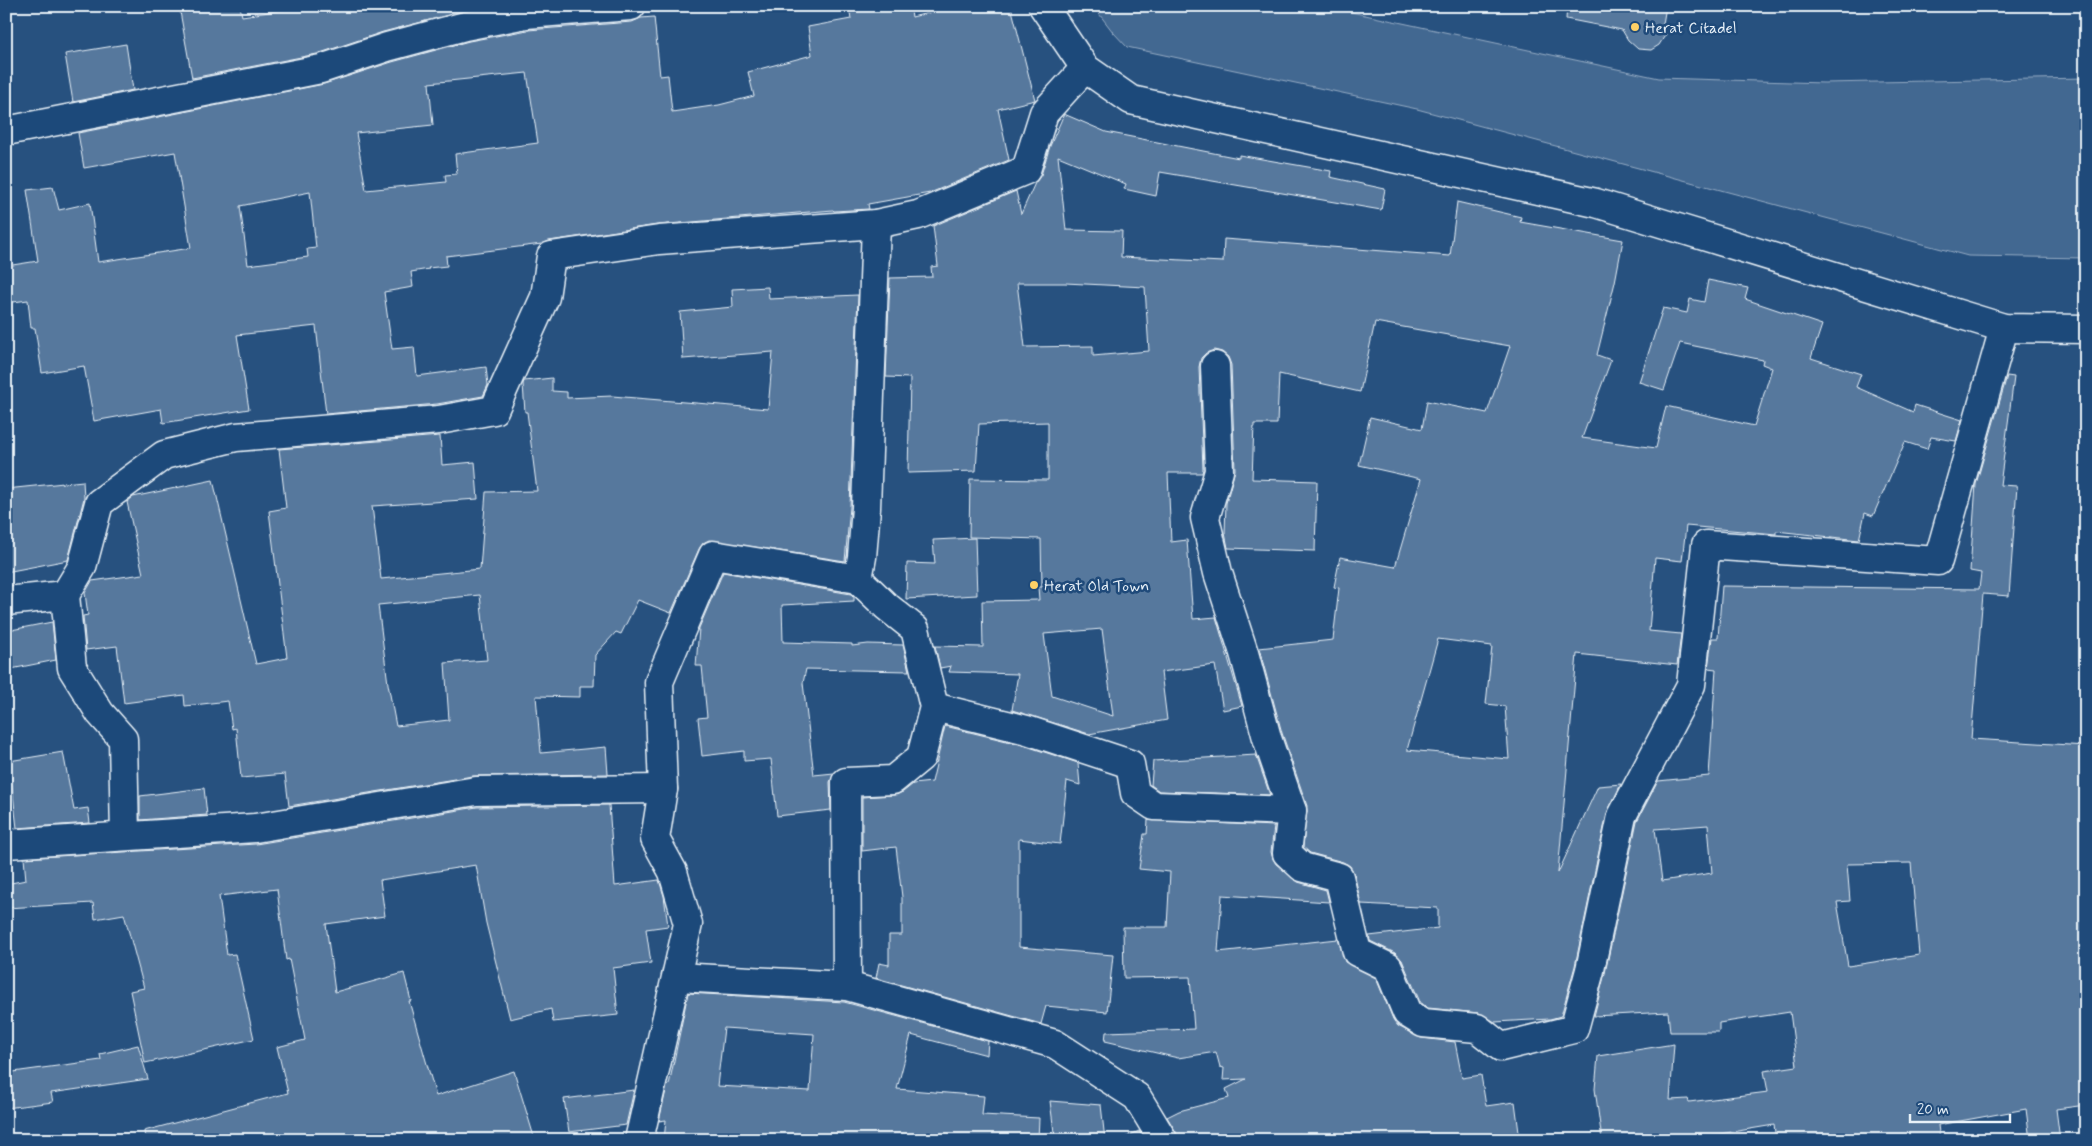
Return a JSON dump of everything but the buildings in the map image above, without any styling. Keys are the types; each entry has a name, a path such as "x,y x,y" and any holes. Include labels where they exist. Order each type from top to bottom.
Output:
{"street":[{"path":"6,131 321,68 387,47 465,26 526,14 631,6"},
{"path":"1043,6 1085,68 1131,100 1596,203 2004,328 2086,329"},
{"path":"125,836 123,739 100,713 72,668 64,595 82,567 99,502 164,455 236,437 440,420 494,410 545,297 551,256 659,240 876,224 918,215 1026,170 1044,113 1085,68"},
{"path":"858,580 866,508 876,224"},
{"path":"1215,366 1219,472 1205,518 1218,573 1244,653 1267,738 1292,811 1287,853 1302,867 1338,877 1357,952 1388,967 1407,1013 1423,1024 1477,1028 1501,1048 1574,1029 1590,970 1622,816 1691,685 1706,545 1938,561 2004,328"},
{"path":"639,1140 688,924 673,872 655,839 663,789 660,682 714,556 858,580 915,629 934,706 921,757 893,780 846,782 847,986"},
{"path":"6,601 64,595"},
{"path":"934,706 1026,730 1130,764 1135,793 1154,806 1292,811"},
{"path":"6,844 255,828 476,791 663,789"},
{"path":"677,977 847,986 1055,1044 1137,1097 1163,1140"}],"shaded area":[{"path":"1093,6 1323,6 1659,78 1824,83 2086,78 2086,258 1968,256 1417,109 1127,47"}],"place":[{"name":"Herat Citadel","path":"1635,27"},
{"name":"Herat Old Town","path":"1034,585"}]}
